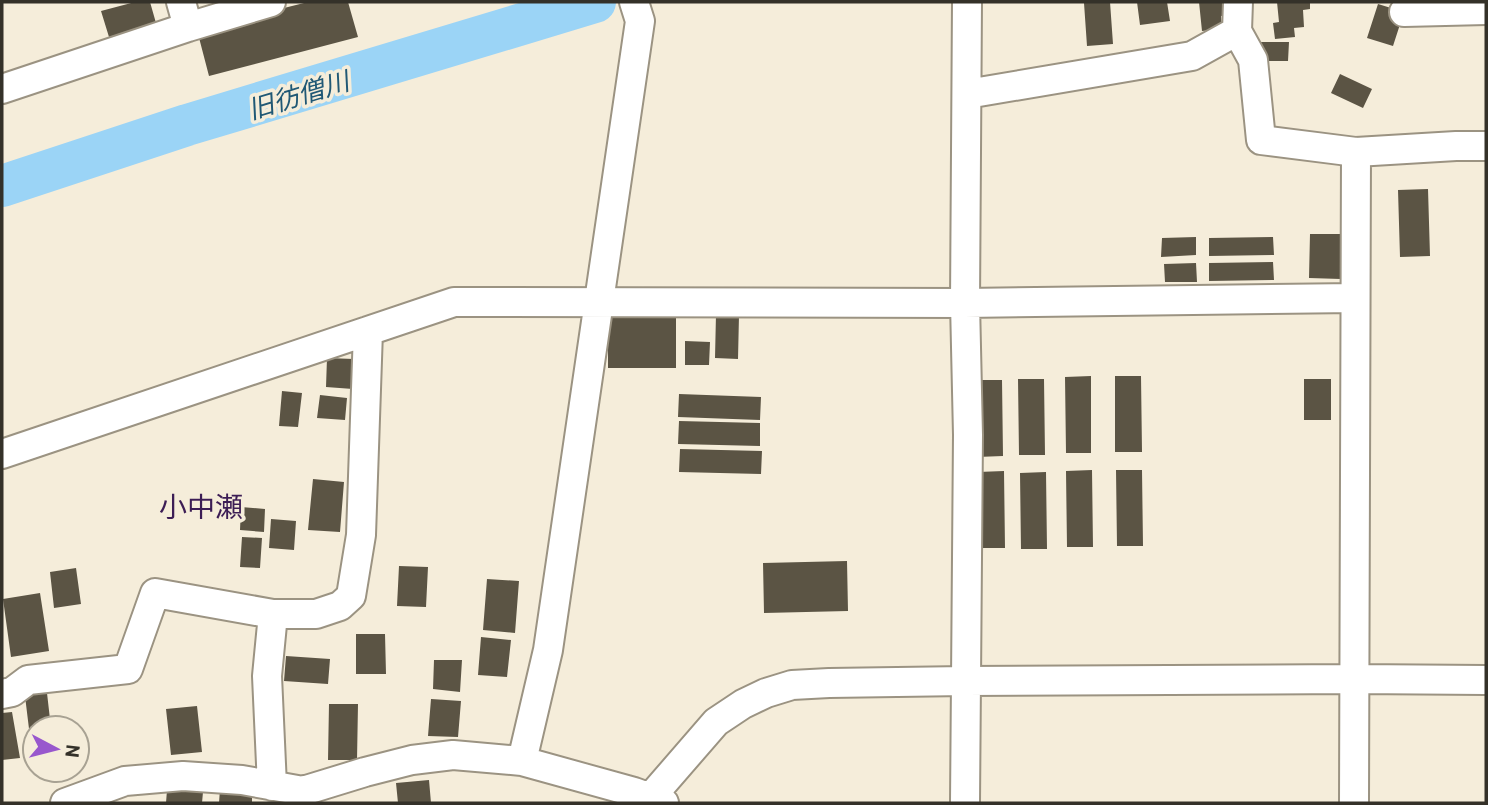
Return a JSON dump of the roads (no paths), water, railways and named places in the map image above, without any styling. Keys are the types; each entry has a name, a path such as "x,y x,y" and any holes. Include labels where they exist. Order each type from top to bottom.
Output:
{"street":[{"path":"2,89 185,15 271,2"},
{"path":"965,803 967,2"},
{"path":"1238,2 1237,31 1253,60 1261,140 1356,152 1486,146"},
{"path":"1404,12 1486,10"},
{"path":"522,761 548,650 599,302 637,12"},
{"path":"967,94 1192,56 1237,31"},
{"path":"1354,803 1356,152"},
{"path":"2,454 454,302 965,303 1355,298"},
{"path":"2,694 12,692 28,680 128,669 155,593 273,614 316,614 340,606 351,596 361,534 368,331"},
{"path":"272,786 267,676 273,614"},
{"path":"65,803 125,781 183,776 242,780 272,786 302,797 365,772 412,760 453,755 522,761 658,800 716,722 743,704 792,685 829,682 965,681 1486,680"}],"waterway":[{"name":"旧彷僧川","path":"2,186 187,125 595,2"}],"district":[{"name":"小中瀬","path":"201,506"}]}
